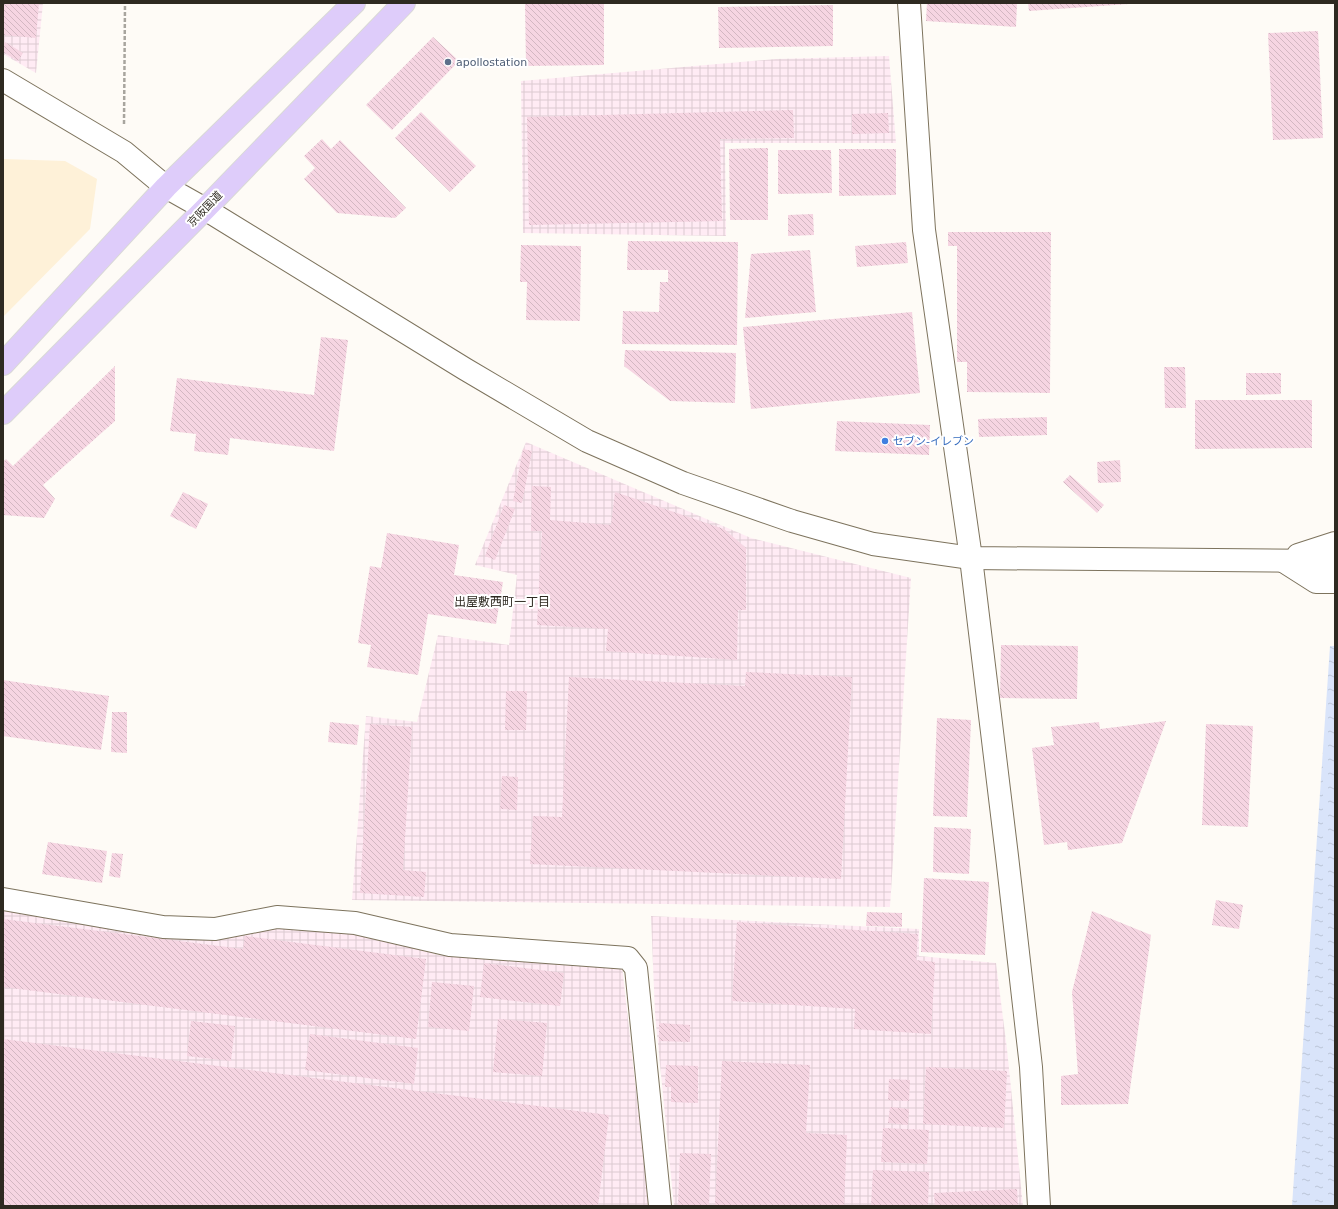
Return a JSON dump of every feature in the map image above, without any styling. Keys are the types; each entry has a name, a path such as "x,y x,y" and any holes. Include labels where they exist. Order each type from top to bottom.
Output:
{"highway":[{"path":"3,364 166,187 354,3"},
{"name":"京阪国道","path":"3,413 205,209 404,3"}],"street":[{"path":"909,3 924,230 971,558 1031,1068 1039,1206"},
{"path":"3,80 124,152 166,187 205,209 465,369 587,441 683,483 792,521 873,544 971,558 1335,561"},
{"path":"1282,560 1335,543"},
{"path":"1282,560 1316,582 1335,582"},
{"path":"3,899 163,927 215,930 278,917 355,922 450,945 628,958 636,968 660,1206"}],"path":[{"path":"124,152 125,3"}],"shaded area":[{"path":"3,3 43,3 36,73 3,54"},
{"path":"889,56 896,143 725,143 726,236 523,233 521,81 776,59"},
{"path":"3,159 65,161 97,179 90,229 3,317"},
{"path":"526,442 751,538 911,578 890,907 352,900 366,716 417,722 438,635 509,645 517,575 475,565"},
{"path":"3,907 350,929 438,955 622,966 648,1206 3,1206"},
{"path":"651,916 919,929 919,956 996,963 1007,1049 1023,1206 674,1206 655,1014"}],"water":[{"path":"1330,646 1335,646 1335,1206 1292,1206"}],"building":[{"path":"3,3 39,3 36,38 3,35"},
{"path":"525,3 604,3 604,65 526,66"},
{"path":"927,3 1017,3 1016,27 926,21"},
{"path":"1028,3 1129,3 1129,4 1029,11"},
{"path":"833,5 833,46 719,48 718,7"},
{"path":"1318,31 1323,138 1273,140 1268,33"},
{"path":"433,37 459,61 392,130 366,105"},
{"path":"5,42 23,53 18,61 3,52 3,45"},
{"path":"793,110 794,138 720,139 722,221 529,225 527,117"},
{"path":"421,112 476,166 450,192 395,138"},
{"path":"888,113 889,133 852,134 852,114"},
{"path":"322,139 331,149 340,140 406,208 395,218 337,213 304,179 315,168 304,156"},
{"path":"768,148 768,220 730,220 729,149"},
{"path":"839,149 896,149 896,195 839,196"},
{"path":"778,150 831,150 832,193 778,194"},
{"path":"813,214 814,235 788,236 788,215"},
{"path":"948,232 1051,232 1050,393 967,392 967,362 957,362 957,246 948,246"},
{"path":"628,241 738,242 737,345 622,344 623,311 659,312 660,282 668,282 668,270 627,270"},
{"path":"906,242 908,263 857,267 855,246"},
{"path":"521,245 581,246 580,321 526,320 527,282 520,282"},
{"path":"810,250 816,312 745,318 751,254"},
{"path":"912,312 920,393 751,409 743,327"},
{"path":"321,337 348,340 334,451 230,438 228,455 194,451 196,434 170,431 177,378 314,395"},
{"path":"625,350 736,353 735,403 670,401 624,366"},
{"path":"115,366 115,421 43,485 55,499 44,518 3,515 3,462 6,459 13,466"},
{"path":"1164,367 1185,367 1186,408 1165,408"},
{"path":"1246,373 1281,373 1281,394 1246,395"},
{"path":"1195,400 1312,400 1312,448 1195,449"},
{"path":"1047,417 1047,435 979,437 978,419"},
{"path":"837,421 930,425 929,455 835,451"},
{"path":"523,449 532,451 522,503 513,501"},
{"path":"1120,460 1121,482 1098,483 1097,462"},
{"path":"1070,475 1104,505 1097,513 1063,482"},
{"path":"532,486 551,487 550,520 611,525 615,492 724,529 746,548 746,610 738,610 737,660 606,651 608,629 537,625 542,531 531,531"},
{"path":"183,492 208,504 196,529 170,516"},
{"path":"504,505 515,509 495,560 485,556"},
{"path":"387,533 459,545 454,575 503,582 496,624 428,614 418,675 367,667 371,645 358,643 370,566 381,568"},
{"path":"1001,645 1078,646 1077,699 1000,698"},
{"path":"746,672 852,677 841,879 530,864 533,816 562,817 569,677 745,686"},
{"path":"3,680 109,696 101,750 3,736"},
{"path":"506,691 527,691 526,730 505,730"},
{"path":"112,712 127,712 127,753 111,752"},
{"path":"937,718 971,720 967,817 933,816"},
{"path":"1166,721 1122,843 1068,850 1067,842 1044,845 1032,748 1054,745 1051,727 1099,722 1100,729"},
{"path":"330,722 359,725 357,745 328,742"},
{"path":"370,724 412,727 403,870 426,872 424,897 360,893"},
{"path":"1206,724 1253,726 1248,827 1202,825"},
{"path":"502,776 518,777 517,810 500,809"},
{"path":"934,827 971,829 969,874 933,872"},
{"path":"48,842 107,851 102,883 42,874"},
{"path":"112,853 123,854 120,878 109,876"},
{"path":"924,878 989,882 985,955 921,952"},
{"path":"1216,900 1243,905 1239,929 1212,925"},
{"path":"1092,911 1151,935 1128,1104 1061,1105 1061,1076 1078,1074 1072,992"},
{"path":"867,912 902,913 902,927 866,926"},
{"path":"3,919 243,949 245,936 426,959 416,1039 3,987"},
{"path":"737,922 918,934 916,960 935,962 931,1034 854,1029 855,1009 732,1001"},
{"path":"484,963 564,973 560,1006 480,997"},
{"path":"432,982 474,986 469,1031 428,1027"},
{"path":"498,1019 547,1023 542,1076 493,1072"},
{"path":"191,1021 235,1026 231,1061 187,1056"},
{"path":"659,1023 690,1025 690,1042 659,1041"},
{"path":"310,1034 418,1048 414,1084 305,1070"},
{"path":"3,1039 609,1115 598,1206 3,1206"},
{"path":"722,1061 810,1065 806,1133 847,1135 844,1206 715,1206"},
{"path":"666,1065 698,1066 698,1103 671,1102 671,1087 665,1087"},
{"path":"926,1067 1007,1071 1004,1128 923,1124"},
{"path":"889,1079 910,1080 909,1101 888,1100"},
{"path":"890,1107 909,1109 908,1125 888,1123"},
{"path":"883,1128 929,1130 927,1164 881,1162"},
{"path":"680,1153 711,1154 709,1206 678,1206"},
{"path":"873,1170 929,1172 928,1206 871,1206"},
{"path":"1017,1189 1018,1206 935,1206 934,1193"}],"place":[{"name":"apollostation","path":"448,62"},
{"name":"セブン-イレブン","path":"885,441"}],"district":[{"name":"出屋敷西町一丁目","path":"502,602"}]}
